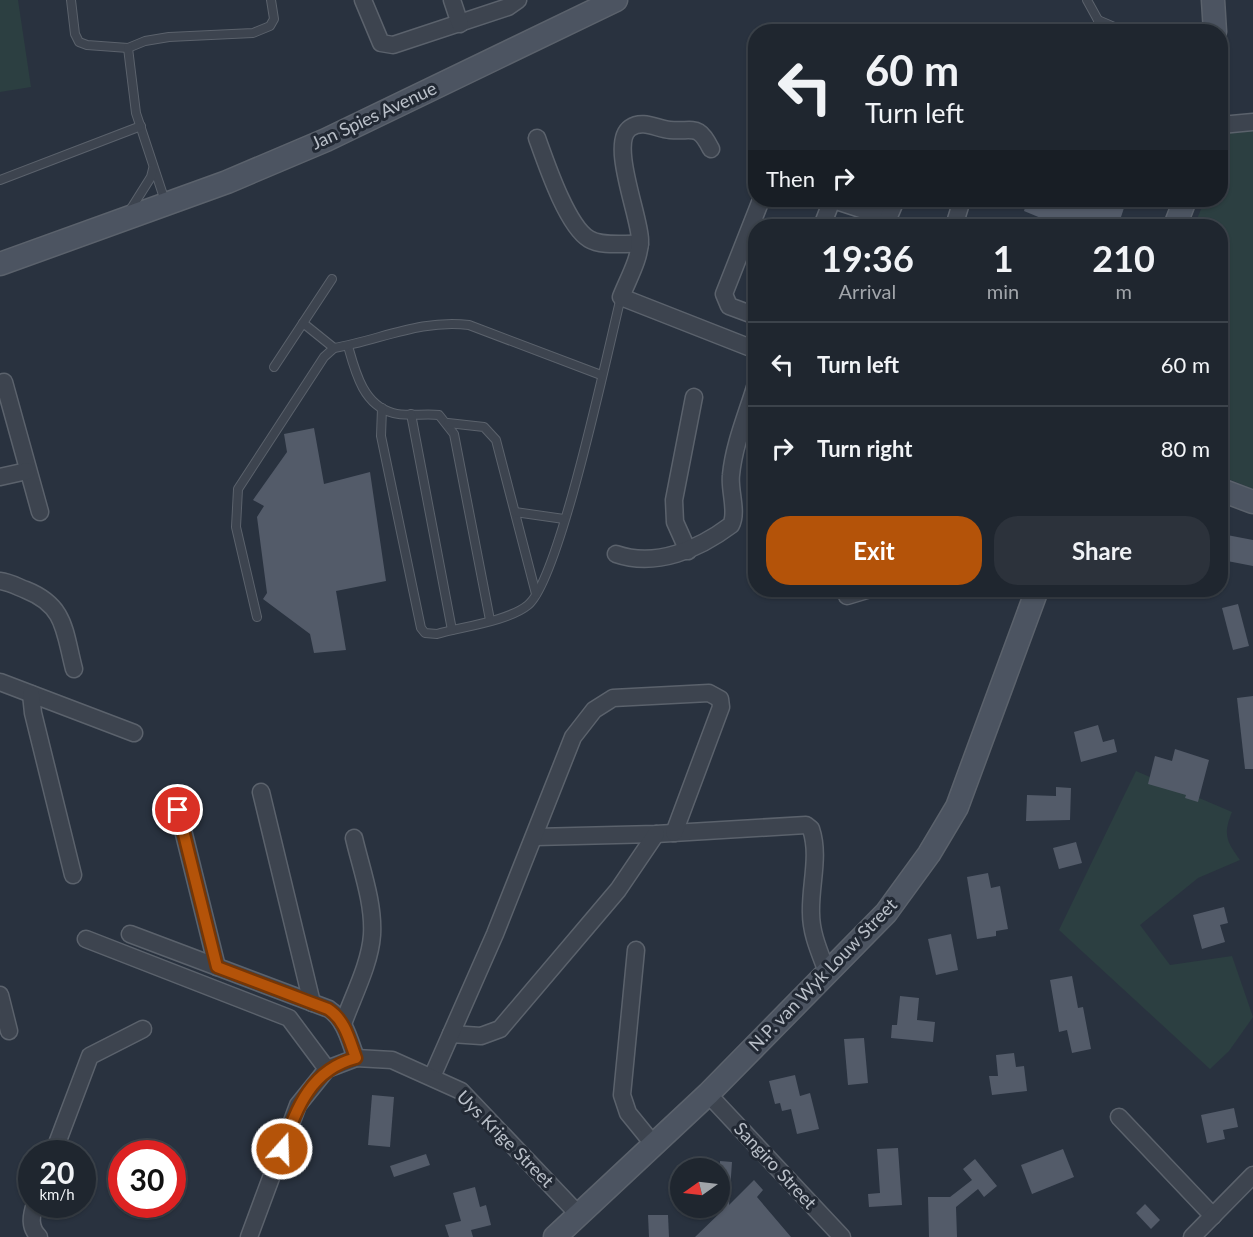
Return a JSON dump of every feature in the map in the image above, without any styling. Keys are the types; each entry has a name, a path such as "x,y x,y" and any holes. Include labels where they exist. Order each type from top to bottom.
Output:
{"street":[{"path":"363,0 376,35 385,45 400,44 460,24 508,7 518,0"},
{"path":"452,0 460,24"},
{"name":"Jan Spies Avenue","path":"0,264 227,182 326,140 616,0"},
{"path":"1228,124 1253,122"},
{"path":"711,149 704,134 695,129 671,130 643,123 630,128 624,137 625,177 640,227 640,244 621,297 748,347"},
{"path":"537,138 555,189 587,238 599,243 640,244"},
{"path":"850,207 880,219"},
{"path":"748,233 724,294 729,306 748,313"},
{"path":"4,382 40,512"},
{"path":"688,551 675,522 674,500 694,397"},
{"path":"616,554 625,557 657,558 688,551 722,531 734,520 731,474 748,413"},
{"path":"0,477 27,471"},
{"path":"1228,493 1253,502"},
{"path":"0,582 45,598 60,614 74,669"},
{"name":"N.P. van Wyk Louw Street","path":"555,1237 708,1095 886,913 929,854 957,807 1034,597"},
{"path":"0,682 134,733"},
{"path":"432,1077 535,837 573,737 594,710 622,695 711,693 720,699 721,707 674,833"},
{"path":"31,694 33,713 73,875"},
{"path":"261,792 312,1003"},
{"path":"178,810 217,967"},
{"path":"535,837 656,834 797,825 811,829 815,850 812,923 816,944 827,972"},
{"path":"452,1034 481,1036 500,1029 618,890 656,834"},
{"path":"344,1024 370,947 372,933 372,919 354,838"},
{"path":"130,934 338,1015 344,1024 356,1058"},
{"path":"86,939 289,1018 308,1038 327,1069 298,1105 249,1237"},
{"path":"636,950 622,1095 628,1113 654,1145"},
{"path":"0,995 9,1031"},
{"path":"58,1140 90,1056 143,1029"},
{"name":"Uys Krige Street","path":"327,1069 356,1058 392,1060 460,1091 579,1215"},
{"name":"Sangiro Street","path":"708,1095 842,1237"},
{"path":"1119,1117 1213,1216"},
{"path":"1192,1237 1253,1175"},
{"path":"32,1218 34,1232 39,1237"}],"lane":[{"path":"72,0 75,34 79,42 87,45 128,48 145,41 169,37 253,33 266,29 274,19 271,0"},
{"path":"1087,0 1099,24"},
{"path":"1098,20 1107,24"},
{"path":"128,48 135,107 166,204"},
{"path":"0,180 141,126"},
{"path":"125,218 151,177 153,168"},
{"path":"274,367 332,279"},
{"path":"382,408 381,436 418,621 425,633 437,634 490,620 528,605 543,584 564,519 621,297"},
{"path":"257,617 236,527 238,489 324,357 334,348 423,325 450,323 469,325 601,375"},
{"path":"303,324 334,348"},
{"path":"348,346 362,388 382,408 393,414 439,415 448,423 454,434 490,620"},
{"path":"411,414 452,630"},
{"path":"448,423 484,427 496,440 536,594"},
{"path":"515,512 564,519"}],"shaded area":[{"path":"0,0 18,0 31,87 0,92"},
{"path":"1253,128 1253,489 1228,479 1228,219 1197,219 1202,207 1228,207 1228,138 1231,130"},
{"path":"1136,771 1232,812 1227,826 1227,837 1240,860 1198,878 1140,925 1170,965 1232,956 1253,1017 1229,1051 1210,1069 1059,930"}],"building":[{"path":"1025,207 1124,207 1120,219 1043,219 1024,211"},
{"path":"314,428 324,484 370,472 386,581 336,591 346,650 314,653 310,634 263,599 267,593 257,517 264,506 253,500 287,452 284,434"},
{"path":"1228,535 1253,540 1253,566 1228,561"},
{"path":"1238,604 1249,646 1233,650 1222,608"},
{"path":"1253,696 1253,769 1245,769 1237,698"},
{"path":"1098,725 1103,742 1114,739 1117,752 1081,762 1074,732"},
{"path":"1175,749 1209,760 1198,802 1185,798 1186,795 1148,784 1155,756 1172,761"},
{"path":"1056,787 1071,788 1070,820 1026,821 1027,795 1056,796"},
{"path":"1076,842 1082,863 1059,869 1053,848"},
{"path":"988,873 991,888 1000,886 1008,929 996,931 996,936 977,939 967,877"},
{"path":"1224,907 1228,923 1220,925 1225,942 1202,949 1193,915"},
{"path":"951,934 958,970 936,975 928,939"},
{"path":"1072,976 1078,1008 1083,1007 1091,1049 1072,1053 1067,1030 1059,1032 1050,980"},
{"path":"900,996 919,998 917,1020 935,1022 933,1042 891,1038 892,1025 897,1025"},
{"path":"864,1038 868,1083 848,1085 844,1039"},
{"path":"1014,1053 1016,1067 1024,1066 1027,1091 992,1095 989,1076 998,1076 996,1055"},
{"path":"795,1075 800,1096 810,1093 819,1129 797,1134 791,1109 782,1111 780,1103 775,1104 769,1081"},
{"path":"372,1095 394,1097 390,1147 368,1145"},
{"path":"1234,1108 1238,1127 1223,1130 1225,1139 1207,1143 1201,1115"},
{"path":"898,1148 902,1205 869,1207 868,1194 880,1193 877,1149"},
{"path":"1063,1149 1074,1177 1032,1194 1021,1165"},
{"path":"426,1154 430,1165 394,1177 390,1166"},
{"path":"975,1159 997,1186 984,1197 978,1189 956,1207 957,1237 929,1237 928,1197 950,1197 972,1180 963,1169"},
{"path":"730,1162 732,1162 730,1191"},
{"path":"754,1180 763,1190 757,1197 791,1237 695,1237 715,1218 730,1218 730,1204"},
{"path":"475,1187 480,1207 486,1205 491,1225 471,1230 473,1237 449,1237 445,1225 461,1221 453,1193"},
{"path":"1145,1204 1160,1220 1151,1229 1136,1213"},
{"path":"648,1215 668,1215 669,1237 649,1237"}],"route":[{"path":"178,810 217,967 328,1009 338,1015 344,1024 356,1058 327,1069 298,1105 282,1149"}]}
